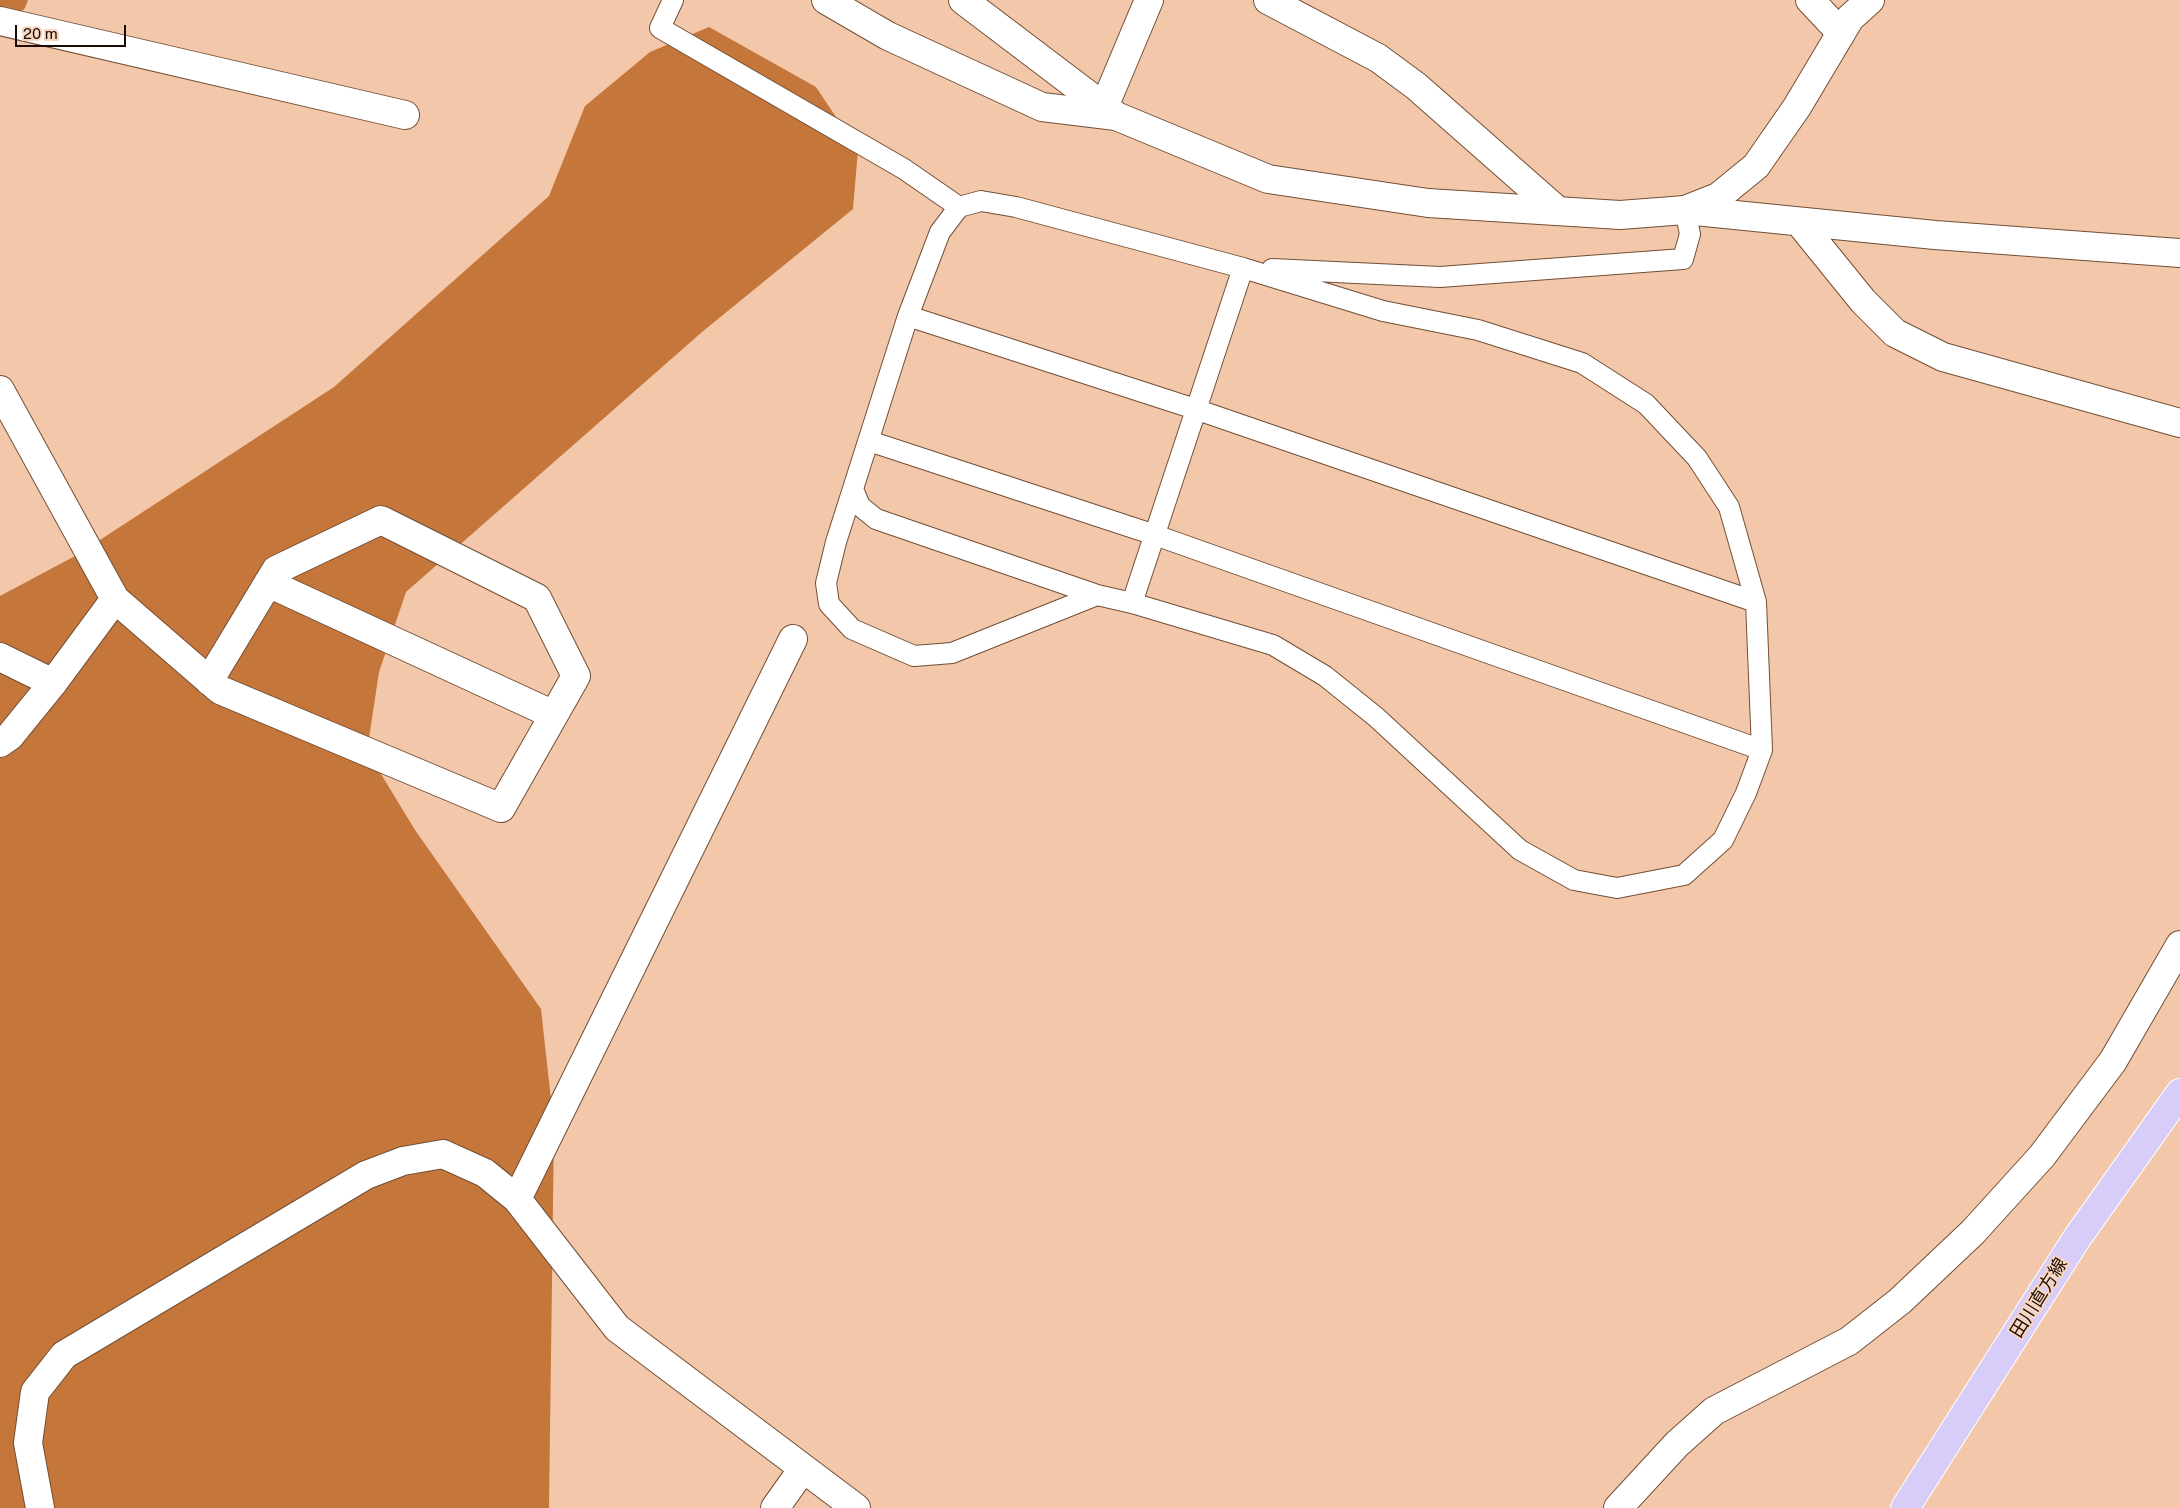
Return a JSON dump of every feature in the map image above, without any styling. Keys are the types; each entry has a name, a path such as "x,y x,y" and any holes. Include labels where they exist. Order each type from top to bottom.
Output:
{"main road":[{"name":"田川直方線","path":"1905,1508 2077,1238 2180,1093"}],"street":[{"path":"826,0 888,36 1042,107 1110,111"},
{"path":"963,0 1110,111 1268,179 1428,203 1620,215 1685,210 1936,235 2180,253"},
{"path":"1110,111 1149,0"},
{"path":"1268,0 1378,58 1416,86 1558,211"},
{"path":"1810,0 1841,33"},
{"path":"1685,210 1718,197 1756,166 1797,107 1850,18 1870,0"},
{"path":"0,21 405,115"},
{"path":"1799,222 1863,300 1896,333 1943,357 2180,423"},
{"path":"0,390 115,599 209,681 220,690 501,808 576,676 537,598 381,520 276,570 209,681"},
{"path":"268,583 554,716"},
{"path":"0,743 10,736 53,683 115,599"},
{"path":"517,1198 793,639"},
{"path":"0,657 53,683"},
{"path":"1618,1508 1677,1444 1714,1411 1849,1341 1900,1301 1973,1232 2042,1156 2113,1062 2180,945"},
{"path":"40,1508 28,1443 35,1392 64,1354 366,1175 403,1161 443,1154 485,1173 517,1198 617,1328 802,1470 856,1508"},
{"path":"775,1508 802,1470"}],"lane":[{"path":"673,0 660,28 904,169 960,207"},
{"path":"853,489 860,506 876,518 1097,595 1132,603 1274,645 1325,676 1376,716 1520,850 1574,880 1617,888 1684,875 1723,840 1746,793 1762,750 1756,602 1728,508 1697,458 1646,404 1582,364 1478,330 1383,311 1243,268 1016,208 981,201 960,207 940,232 908,316 836,542 826,583 830,604 852,628 914,656 952,652 1097,595"},
{"path":"1243,268 1440,277 1683,259 1690,234 1685,210"},
{"path":"1132,603 1243,268"},
{"path":"908,316 1195,409 1756,602"},
{"path":"869,441 1154,535 1762,750"}],"shaded area":[{"path":"0,0 28,0 25,8 0,35"},
{"path":"709,27 816,87 858,150 853,209 702,332 406,592 379,672 367,751 415,830 541,1009 554,1127 549,1508 0,1508 0,596 77,555 334,387 549,196 585,106 650,52"}]}
